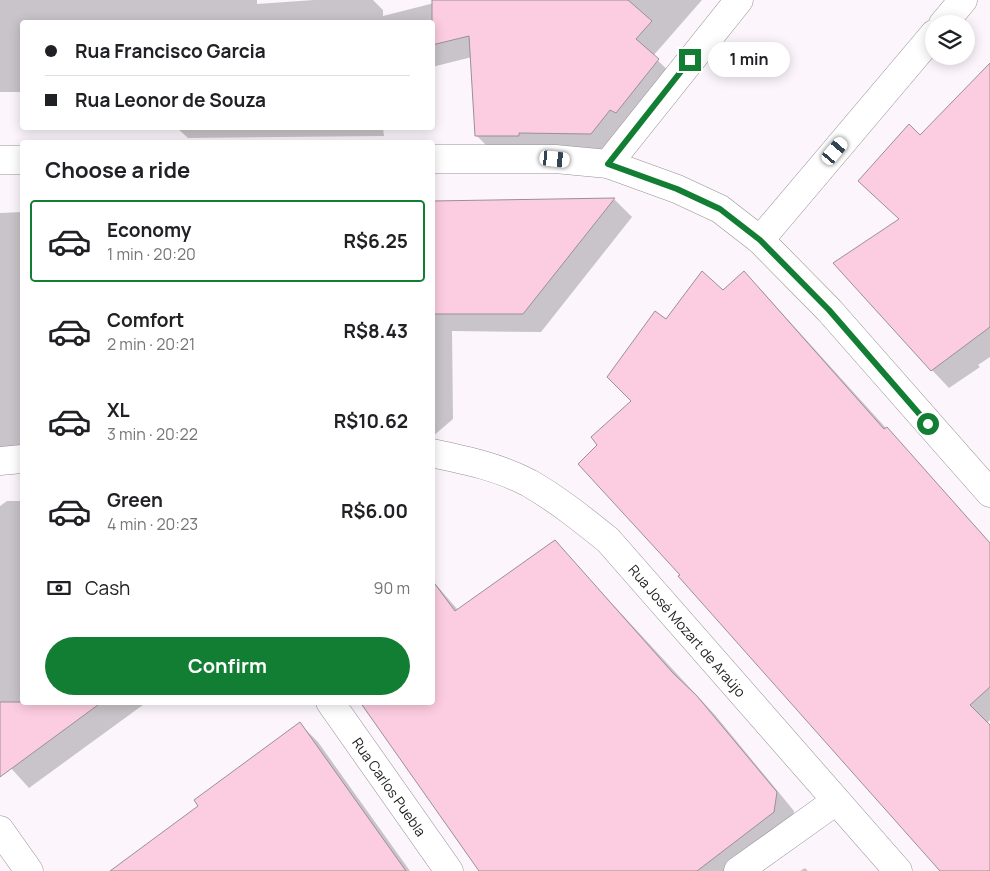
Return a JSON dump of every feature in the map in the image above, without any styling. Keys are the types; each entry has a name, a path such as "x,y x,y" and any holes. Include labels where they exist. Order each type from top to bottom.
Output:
{"street":[{"path":"608,164 739,0"},
{"path":"950,15 963,0"},
{"path":"760,240 925,45"},
{"path":"435,159 555,159 608,164 677,189 720,209 760,240 829,310 990,493"},
{"path":"0,160 20,160"},
{"name":"Rua José Mozart de Araújo","path":"435,454 480,463 528,482 569,509 608,540 898,871"},
{"path":"0,461 20,459"},
{"name":"Rua Carlos Puebla","path":"332,705 449,871"},
{"path":"738,871 836,801"},
{"path":"0,830 29,871"}],"building":[{"path":"432,0 628,0 652,21 636,39 659,59 616,113 610,110 591,134 519,133 519,136 475,136 469,36 435,44 435,20 432,20"},
{"path":"990,63 990,327 931,371 833,263 899,219 858,181 909,124 920,135"},
{"path":"615,198 523,314 435,314 435,201"},
{"path":"702,271 723,290 744,271 884,429 887,427 990,543 990,687 970,705 990,725 990,871 940,871 678,576 680,575 578,464 597,445 591,437 631,401 607,377 655,311 666,319"},
{"path":"555,540 673,673 697,696 777,792 774,812 697,871 479,871 362,705 435,705 435,584 455,611"},
{"path":"0,702 20,702 20,705 98,705 0,777"},
{"path":"300,722 406,871 110,871 198,806 194,800"}],"route":[{"path":"690,60 608,164 677,189 720,209 760,240 829,310 928,424"}]}
